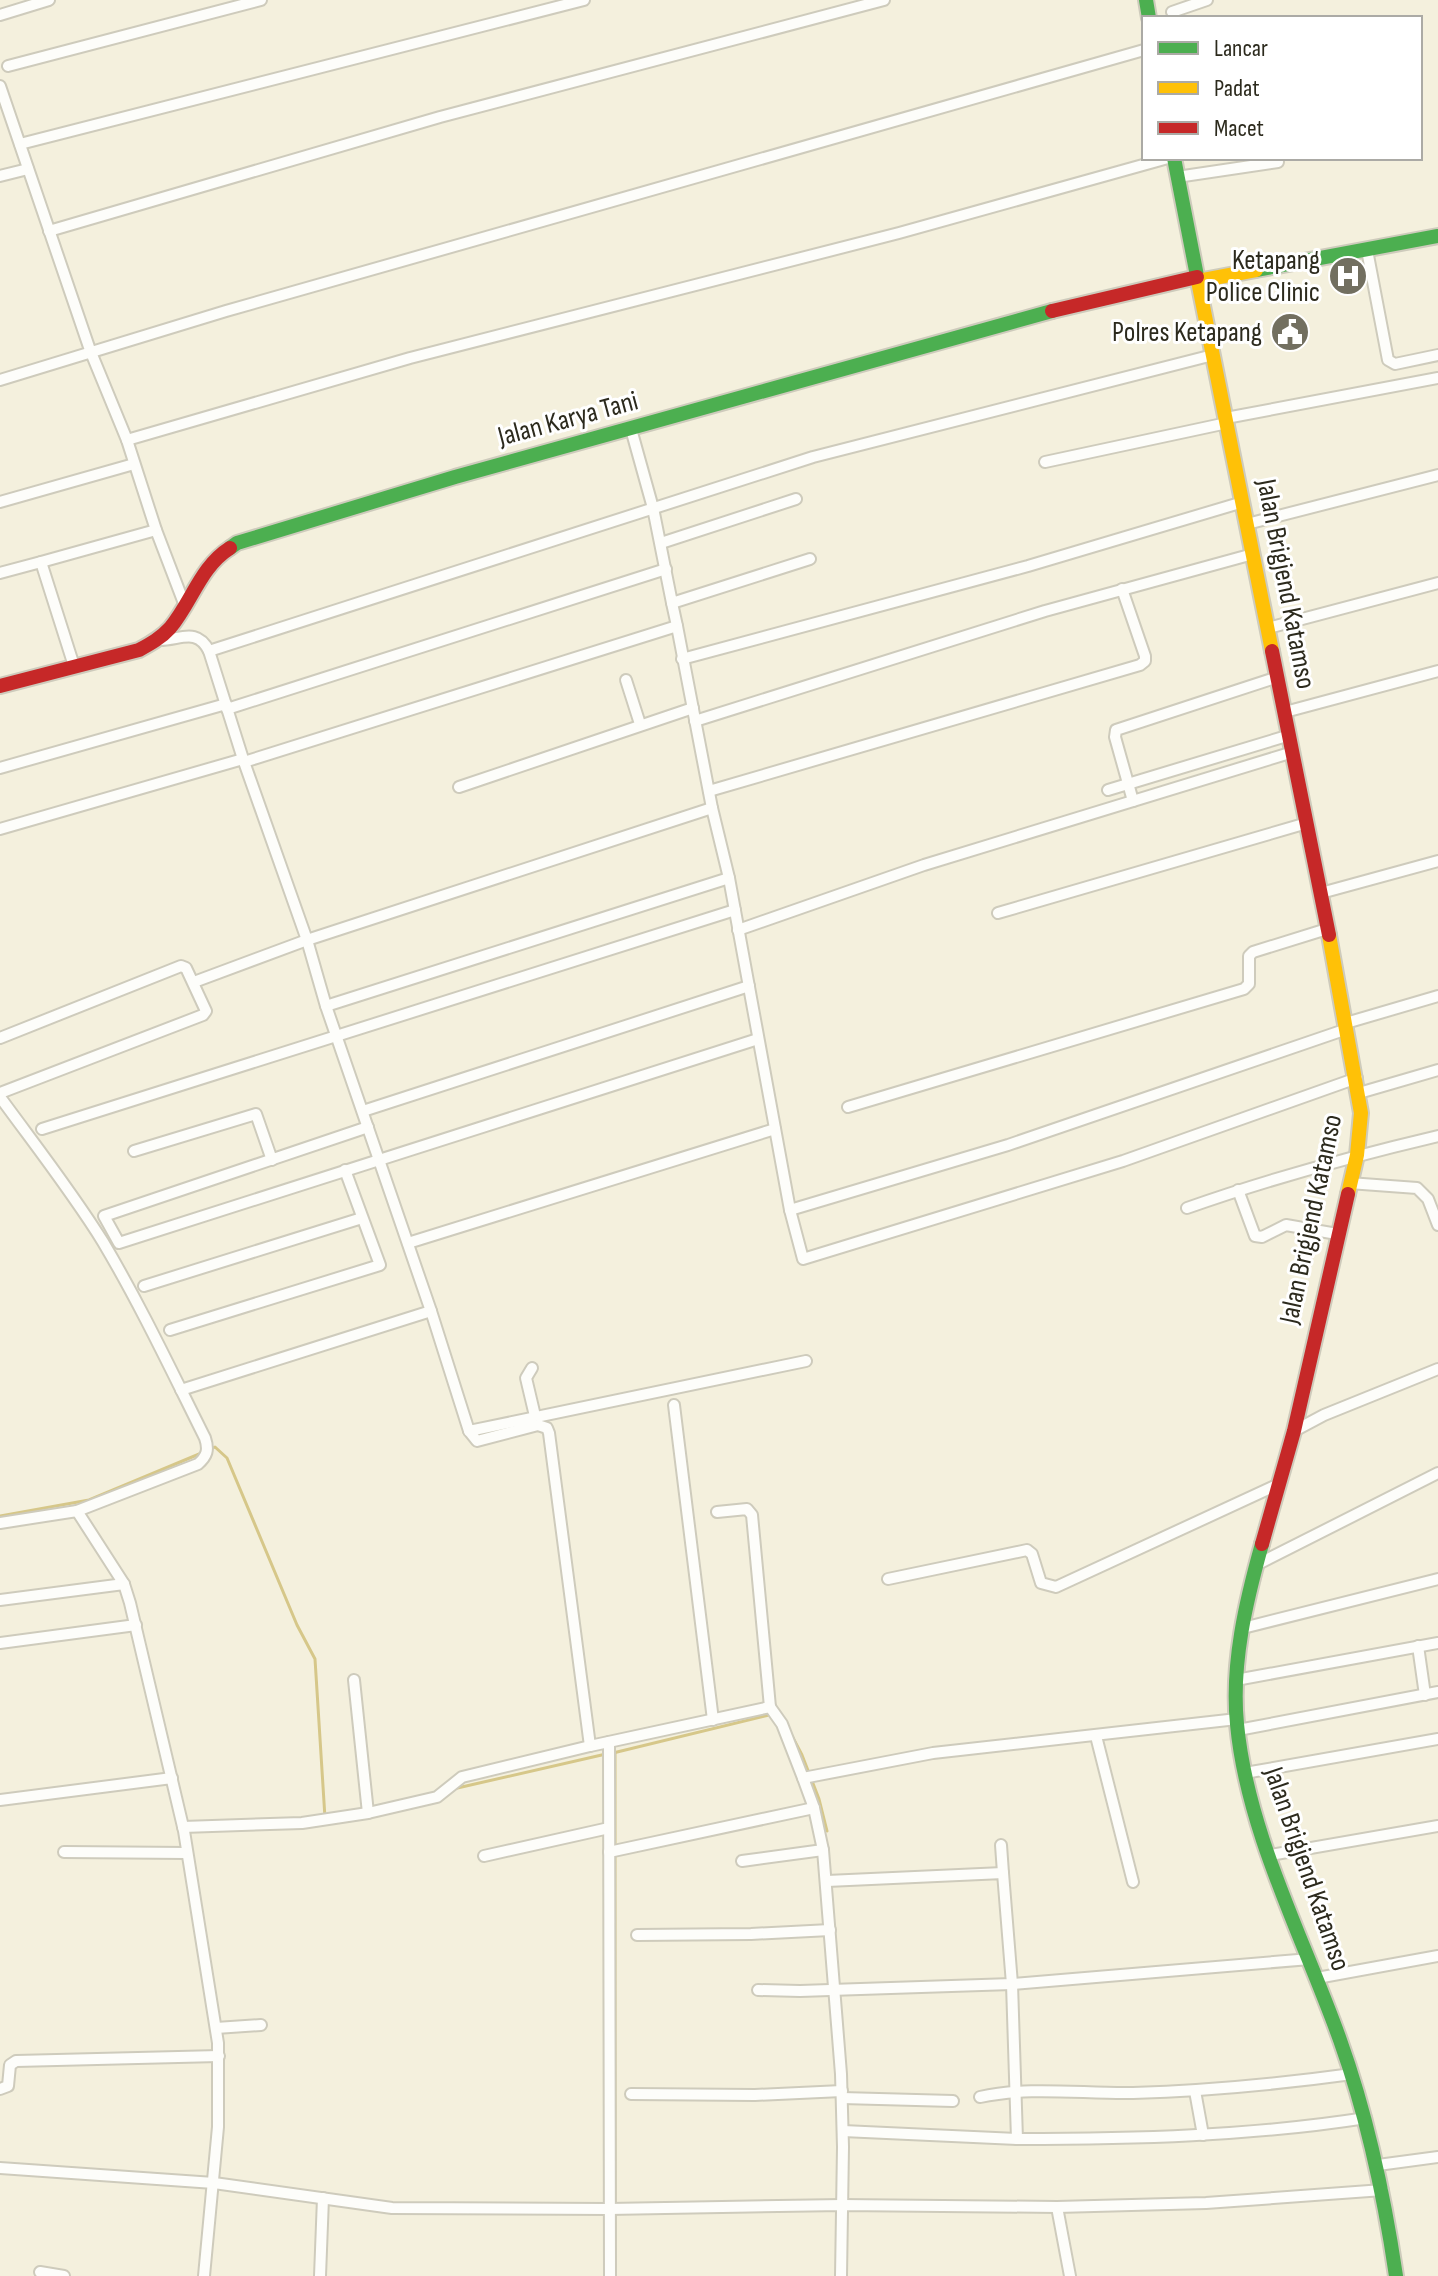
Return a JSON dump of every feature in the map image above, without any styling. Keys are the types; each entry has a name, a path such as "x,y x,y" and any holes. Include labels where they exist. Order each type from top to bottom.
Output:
{"main road":[{"name":"Jalan Brigjend Katamso","path":"1174,160 1347,1026 1362,1124 1294,1431 1256,1565 1236,1680 1237,1725 1245,1773 1270,1855 1366,2118 1383,2190 1396,2276"},
{"name":"Jalan Karya Tani","path":"160,640 213,559 237,543 455,477 1035,315 1198,279 1438,236"},
{"path":"0,686 139,650 160,640"}],"street":[{"path":"0,15 49,0"},
{"path":"8,66 261,0"},
{"path":"20,144 584,0"},
{"path":"49,231 440,117 884,0"},
{"path":"1157,16 1207,0"},
{"path":"0,380 90,350 1142,51"},
{"path":"0,86 4,106 20,144 90,350 127,440 185,606"},
{"path":"127,440 410,358 899,233 1161,160"},
{"path":"1177,177 1278,162"},
{"path":"0,176 28,169"},
{"path":"1367,250 1388,360 1395,364 1438,355"},
{"path":"209,651 813,457 1213,355"},
{"path":"1045,462 1226,420 1438,378"},
{"path":"631,429 661,543 801,1256 807,1259 1123,1161 1357,1078"},
{"path":"0,502 134,464"},
{"path":"1247,524 1438,475"},
{"path":"661,543 796,499"},
{"path":"682,659 1028,566 1243,502"},
{"path":"0,573 156,530"},
{"path":"695,721 1122,589 1253,554"},
{"path":"672,603 810,559"},
{"path":"41,562 74,666"},
{"path":"0,768 226,706 666,569"},
{"path":"1268,628 1438,583"},
{"path":"709,791 1140,665 1145,661 1145,656 1122,589"},
{"path":"0,829 243,761 677,626"},
{"path":"160,640 194,635 209,651 243,761 307,940 326,1006 469,1431 477,1441 538,1425 547,1428 549,1433 590,1746"},
{"path":"1285,712 1438,671"},
{"path":"1133,801 1115,737 1116,730 1278,677"},
{"path":"626,680 640,724"},
{"path":"459,787 693,708"},
{"path":"1108,790 1290,735"},
{"path":"738,930 924,865 1293,752"},
{"path":"194,982 307,940 712,808"},
{"path":"998,913 1307,823"},
{"path":"1321,893 1438,861"},
{"path":"326,1006 729,878"},
{"path":"42,1129 735,910"},
{"path":"848,1107 1244,989 1249,984 1249,956 1253,952 1327,929"},
{"path":"0,1038 181,966 186,968 206,1009 203,1015 0,1095 103,1243 205,1438 208,1449 205,1458 198,1464 77,1511 0,1523"},
{"path":"363,1111 749,986"},
{"path":"790,1210 1008,1145 1438,996"},
{"path":"368,1127 104,1216 119,1243 758,1039"},
{"path":"1359,1093 1438,1070"},
{"path":"134,1151 256,1114 272,1160"},
{"path":"408,1243 775,1129"},
{"path":"1187,1208 1357,1155 1438,1136"},
{"path":"170,1330 380,1265 345,1170"},
{"path":"1349,1183 1417,1188 1428,1199 1438,1225"},
{"path":"1238,1190 1255,1236 1262,1237 1286,1225 1337,1234"},
{"path":"144,1286 362,1218"},
{"path":"181,1390 431,1311"},
{"path":"469,1431 806,1361"},
{"path":"532,1368 526,1378 535,1416"},
{"path":"1294,1431 1324,1415 1438,1369"},
{"path":"674,1405 713,1720"},
{"path":"1256,1565 1438,1473"},
{"path":"888,1579 1027,1550 1032,1554 1041,1583 1056,1587 1277,1485"},
{"path":"717,1512 747,1509 752,1515 770,1707 809,1777 823,1850 837,1989 842,2094 841,2276"},
{"path":"77,1511 124,1584 183,1827 219,2056 214,2183 204,2276"},
{"path":"1243,1628 1438,1579"},
{"path":"0,1600 124,1584"},
{"path":"0,1643 136,1625"},
{"path":"1236,1680 1438,1643"},
{"path":"1418,1646 1425,1695"},
{"path":"354,1680 368,1813"},
{"path":"809,1777 933,1753 1237,1725 1438,1692"},
{"path":"183,1827 327,1821 368,1813 437,1797 462,1777 770,1707"},
{"path":"1096,1736 1133,1882"},
{"path":"1245,1773 1438,1739"},
{"path":"609,1742 610,2276"},
{"path":"0,1800 172,1778"},
{"path":"609,1852 814,1808"},
{"path":"1270,1855 1438,1826"},
{"path":"484,1856 609,1828"},
{"path":"1001,1845 1012,1984 1017,2139"},
{"path":"742,1861 823,1850"},
{"path":"64,1852 187,1853"},
{"path":"827,1881 1003,1873"},
{"path":"637,1935 736,1935 830,1930"},
{"path":"1317,1978 1438,1956"},
{"path":"758,1990 1012,1984 1310,1959"},
{"path":"216,2028 261,2025"},
{"path":"0,2089 8,2086 11,2063 19,2061 219,2056"},
{"path":"980,2097 1017,2092 1195,2091 1282,2084 1352,2074"},
{"path":"1195,2091 1203,2135"},
{"path":"631,2094 842,2094 953,2101"},
{"path":"843,2131 1017,2139 1203,2135 1366,2118"},
{"path":"1378,2165 1438,2157"},
{"path":"0,2168 214,2183 392,2208 1057,2207 1206,2203 1383,2190"},
{"path":"317,2197 320,2276"},
{"path":"1057,2207 1070,2276"},
{"path":"40,2272 64,2276"}],"waterway":[{"path":"211,1449 215,1447 227,1458 297,1625 315,1659 325,1818"},
{"path":"0,1516 89,1500 204,1452"},
{"path":"780,1713 802,1755 827,1831"},
{"path":"613,1753 773,1714"},
{"path":"615,1753 615,2204"},
{"path":"453,1789 606,1754"},
{"path":"615,2212 615,2276"}],"traffic: fast":[{"path":"1146,0 1149,16"},
{"path":"1174,160 1198,281"},
{"path":"1256,270 1438,236"},
{"path":"230,548 237,543 455,477 1052,311"},
{"path":"1262,1544 1245,1610 1236,1679 1237,1724 1243,1764 1264,1845 1326,2002 1359,2098 1380,2186 1396,2276"}],"traffic: slow":[{"path":"1256,270 1198,281 1272,651"},
{"path":"1329,935 1361,1113 1357,1155 1348,1194"}],"traffic: jam":[{"path":"1052,311 1197,277"},
{"path":"0,686 139,650 151,643 170,628 211,565 230,548"},
{"path":"1272,651 1329,935"},
{"path":"1262,1544 1294,1431 1348,1194"}],"place":[{"name":"Ketapang Police Clinic","path":"1348,276"},
{"name":"Polres Ketapang","path":"1290,332"}]}
